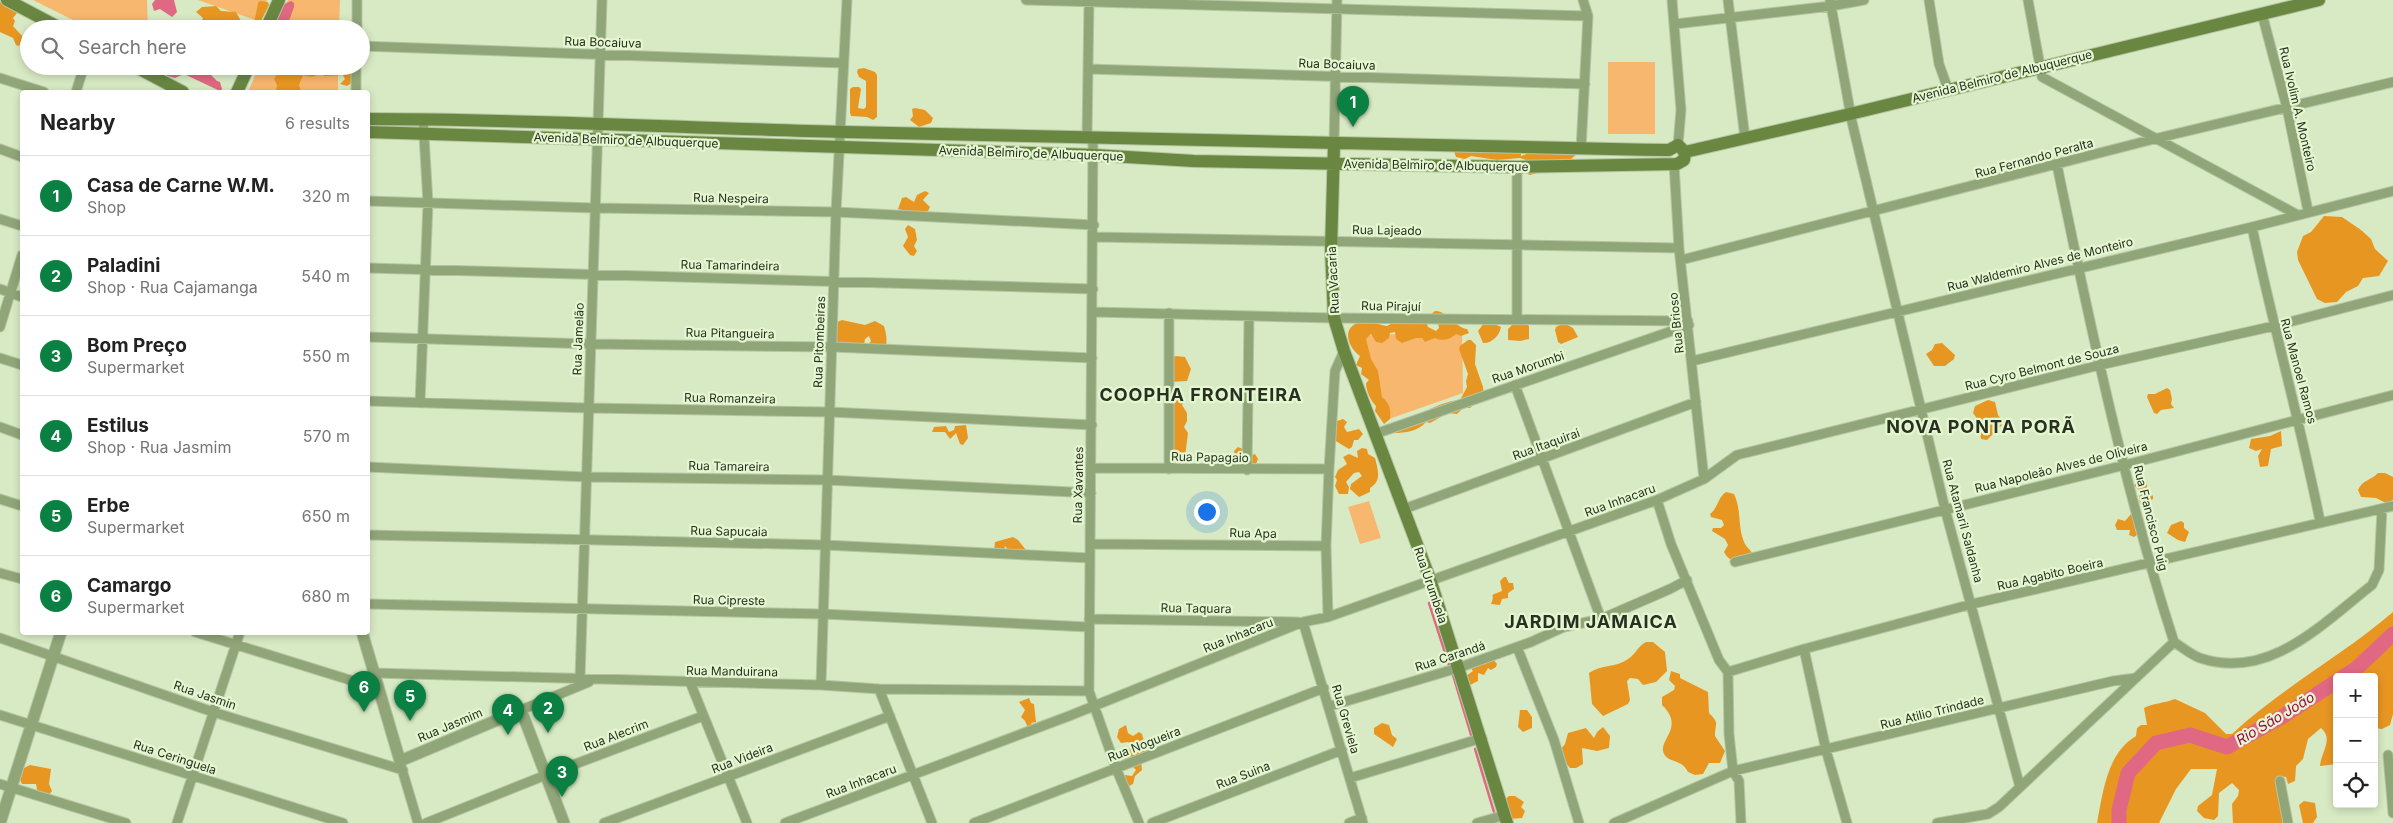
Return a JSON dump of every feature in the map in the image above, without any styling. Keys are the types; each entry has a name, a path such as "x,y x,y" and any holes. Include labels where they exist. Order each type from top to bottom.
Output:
{"main road":[{"path":"270,20 279,0"},
{"name":"Avenida Belmiro de Albuquerque","path":"370,119 599,122 840,132 1334,145 1677,149 1745,138 1948,89 2041,72 2262,14 2276,5 2319,0"},
{"path":"12,1 46,20"},
{"path":"151,75 179,90"},
{"path":"238,90 245,75"},
{"name":"Avenida Belmiro de Albuquerque","path":"370,132 1094,154 1194,161 1517,167 1674,164"},
{"name":"Rua Vacaria","path":"1334,145 1331,242 1334,318 1344,351"},
{"path":"1674,164 1669,160 1677,149"},
{"name":"Rua Urumbela","path":"1344,351 1430,579 1482,738 1506,819"}],"street":[{"path":"357,0 357,20"},
{"name":"Rua Jamelão","path":"580,679 602,0"},
{"name":"Rua Pitombeiras","path":"821,685 836,212 847,0"},
{"path":"1026,0 1337,4 1588,16"},
{"path":"1581,149 1588,16 1583,0"},
{"path":"1672,0 1681,110 1677,149"},
{"path":"1728,0 1745,138"},
{"path":"1675,24 1864,0"},
{"path":"1928,0 1939,64 1948,89"},
{"path":"2028,0 2041,72 2296,214"},
{"name":"Rua Xavantes","path":"1089,1 1090,138 1094,154 1089,691 1116,768 1139,823"},
{"name":"Rua Atamaril Saldanha","path":"1831,3 1850,114 1873,212 1945,508 2020,787"},
{"name":"Rua Vacaria","path":"1334,145 1337,4"},
{"name":"Rua Ivolim A. Monteiro","path":"2262,14 2287,108 2308,211"},
{"name":"Rua Bocaiuva","path":"370,46 843,63"},
{"name":"Rua Bocaiuva","path":"1088,69 1585,84"},
{"path":"77,90 81,75"},
{"path":"356,75 356,90"},
{"path":"0,78 38,90"},
{"name":"Rua Fernando Peralta","path":"1681,260 2158,138 2393,82"},
{"path":"420,403 428,203 423,119"},
{"path":"0,150 20,156"},
{"name":"Rua Brioso","path":"1674,164 1679,248 1704,479"},
{"name":"Rua Francisco Puig","path":"2057,165 2100,365 2149,564 2174,642"},
{"path":"1517,167 1517,320"},
{"name":"Rua Waldemiro Alves de Monteiro","path":"1692,361 2252,227 2393,190"},
{"name":"Rua Nespeira","path":"370,201 595,208 836,212 1094,225"},
{"path":"0,218 20,225"},
{"name":"Rua Manoel Ramos","path":"2252,227 2274,326 2299,419 2320,521"},
{"name":"Rua Lajeado","path":"1094,237 1679,248"},
{"path":"0,327 20,262"},
{"name":"Rua Tamarindeira","path":"370,268 593,276 834,280 1093,290"},
{"path":"0,289 20,295"},
{"name":"Rua Cyro Belmont de Souza","path":"1704,479 1737,455 2100,365 2274,326 2393,294"},
{"name":"Rua Pirajuí","path":"1093,312 1334,318 1688,323"},
{"path":"1169,313 1169,469"},
{"path":"1247,470 1249,316"},
{"name":"Rua Morumbi","path":"1375,434 1688,323"},
{"name":"Rua Pitangueira","path":"370,337 590,344 832,347 1092,358"},
{"path":"1328,617 1326,546 1329,469 1335,371 1344,351"},
{"path":"0,358 20,364"},
{"path":"1515,385 1601,619"},
{"name":"Rua Napoleão Alves de Oliveira","path":"1736,562 1945,508 2125,465 2393,395"},
{"name":"Rua Romanzeira","path":"370,401 588,408 830,412 1092,425"},
{"name":"Rua Itaquirai","path":"1404,508 1696,402"},
{"path":"0,427 20,434"},
{"name":"Rua Tamareira","path":"370,467 586,477 827,480 1091,493"},
{"name":"Rua Papagaio","path":"1091,468 1329,469"},
{"name":"Rua Inhacaru","path":"785,823 1095,705 1303,622 1328,617 1430,579 1569,532 1657,500 1704,479"},
{"path":"0,499 20,505"},
{"path":"1657,500 1671,544 1718,660 1728,672 1729,734 1733,771 1739,781 1741,823"},
{"name":"Rua Agabito Boeira","path":"1728,672 1804,649 1972,604 2149,564 2320,521 2393,506"},
{"path":"1938,823 1988,814 1999,807 2174,642 2198,658 2228,665 2263,661 2296,645 2372,585 2378,570 2382,509"},
{"name":"Rua Sapucaia","path":"370,535 584,542 825,545 1090,558"},
{"name":"Rua Apa","path":"1090,544 1326,546"},
{"path":"0,573 20,578"},
{"name":"Rua Carandá","path":"1330,706 1458,668 1517,647 1564,627 1601,619 1687,580"},
{"name":"Rua Cipreste","path":"370,604 823,614 1089,623"},
{"name":"Rua Taquara","path":"1089,623 1303,622"},
{"name":"Rua Greviela","path":"1303,622 1330,706 1363,821"},
{"path":"0,823 6,786 31,725 60,635"},
{"path":"204,635 379,689"},
{"path":"177,823 239,635"},
{"path":"363,635 418,823"},
{"name":"Rua Jasmin","path":"0,638 213,712 401,766"},
{"path":"1517,647 1554,740 1579,823"},
{"path":"1804,649 1826,750 1847,823"},
{"name":"Rua Manduirana","path":"374,673 821,685 880,689 1089,691"},
{"name":"Rua Atilio Trindade","path":"1614,823 1733,771 2113,681 2136,678"},
{"name":"Rua Jasmim","path":"401,766 520,710 594,680"},
{"path":"690,682 747,823"},
{"name":"Rua Nogueira","path":"974,823 1324,688"},
{"path":"880,689 932,823"},
{"path":"520,710 564,823"},
{"name":"Rua Ceringuela","path":"0,715 343,823"},
{"name":"Rua Alecrim","path":"426,823 546,775 704,716"},
{"name":"Rua Videira","path":"604,823 890,716"},
{"path":"1350,778 1482,738"},
{"name":"Rua Suina","path":"1152,823 1342,750"},
{"path":"2388,755 2393,813"},
{"path":"2280,781 2288,823"},
{"path":"6,786 126,823"},
{"path":"1477,823 1506,819"},
{"path":"1349,823 1363,821"}],"shaded area":[{"path":"33,0 147,0 148,20 73,20"},
{"path":"155,0 174,0 177,12 172,17 160,9 154,11 152,4"},
{"path":"198,0 267,0 258,20"},
{"path":"288,0 340,0 339,20 279,20"},
{"path":"260,1 268,2 269,5 262,20 255,20"},
{"path":"291,1 294,3 289,20 276,20 284,4"},
{"path":"0,2 16,10 17,13 13,18 15,21 13,26 20,34 19,46 16,45 13,38 0,32"},
{"path":"216,6 221,11 236,12 240,20 202,20 203,18 196,12 202,7"},
{"path":"1608,62 1655,62 1655,134 1608,134"},
{"path":"864,68 875,72 877,75 877,117 873,120 867,117 851,116 850,113 850,89 853,87 861,89 858,108 864,109 866,107 866,81 859,77 857,72 858,69"},
{"path":"167,75 182,75 175,78"},
{"path":"186,75 211,75 220,82 222,89 218,90"},
{"path":"255,75 338,75 338,90 249,90"},
{"path":"277,75 303,75 299,85 300,90 276,90 277,85 274,79"},
{"path":"343,75 354,75 353,82 347,86 340,84 345,79"},
{"path":"912,109 925,110 933,118 931,123 919,127 910,120 913,116"},
{"path":"1521,150 1521,156 1529,153 1577,154 1571,159 1546,161 1537,173 1530,175 1523,172 1529,161 1520,158 1497,160 1471,156 1465,159 1456,157 1454,151"},
{"path":"925,191 929,193 923,200 930,207 928,211 918,214 898,209 902,198 906,197 914,202 917,195"},
{"path":"2324,216 2342,217 2361,230 2371,239 2375,249 2388,261 2379,276 2363,278 2358,286 2346,292 2337,302 2325,303 2317,299 2298,260 2297,252 2303,236 2311,232"},
{"path":"908,225 915,229 917,240 914,246 917,251 914,256 910,255 903,246 908,237 905,229"},
{"path":"1435,311 1443,313 1459,326 1467,329 1469,333 1461,336 1456,334 1449,339 1443,340 1435,338 1425,342 1422,338 1416,338 1402,343 1396,339 1395,332 1390,333 1389,338 1382,343 1376,342 1371,334 1366,339 1371,359 1378,371 1382,397 1390,409 1390,419 1384,424 1375,411 1376,406 1368,392 1366,383 1369,380 1361,374 1362,368 1356,365 1360,356 1349,342 1348,332 1355,324 1361,322 1371,322 1387,326 1396,321 1426,321 1428,327 1436,331 1439,328 1438,323 1430,323 1430,315"},
{"path":"842,320 865,325 875,321 884,326 886,342 883,351 880,354 877,350 871,354 867,346 871,341 869,336 865,339 864,345 837,343 834,339 837,322"},
{"path":"1490,322 1501,327 1500,330 1492,340 1483,343 1478,331 1484,323"},
{"path":"1514,323 1525,323 1529,326 1529,339 1520,341 1508,340 1508,329"},
{"path":"1564,323 1573,328 1578,337 1561,344 1558,342 1555,330 1556,327"},
{"path":"1462,331 1463,393 1389,419 1359,336"},
{"path":"1468,340 1471,340 1476,345 1475,364 1483,387 1484,401 1481,403 1477,401 1470,408 1463,408 1457,414 1448,413 1430,423 1426,422 1407,432 1395,433 1396,430 1427,411 1451,401 1460,400 1467,387 1468,374 1459,349"},
{"path":"1942,343 1955,355 1954,359 1945,366 1934,366 1926,354 1932,350 1935,344"},
{"path":"1172,357 1185,357 1191,369 1187,381 1170,382"},
{"path":"2167,388 2170,390 2171,404 2174,408 2161,410 2157,414 2154,413 2147,397 2148,394 2155,394"},
{"path":"1178,393 1184,395 1182,405 1187,413 1187,421 1184,427 1188,433 1185,457 1189,458 1194,467 1172,472 1172,457 1175,455 1172,443 1174,431 1170,425 1174,408 1170,406 1168,397"},
{"path":"1988,400 1995,402 1998,415 2004,423 1987,440 1981,439 1981,430 1992,422 1992,419 1978,420 1973,413 1975,406"},
{"path":"1343,419 1347,422 1344,427 1347,432 1359,429 1363,434 1358,440 1354,440 1352,447 1349,449 1334,440 1337,421"},
{"path":"966,425 968,438 963,445 960,444 956,433 950,439 945,432 932,432 934,427 946,426 949,432 954,430 955,426"},
{"path":"2281,431 2282,446 2271,449 2268,466 2260,467 2258,456 2262,449 2256,451 2249,448 2251,439 2270,436"},
{"path":"1238,447 1243,449 1249,456 1255,454 1258,459 1256,464 1239,473 1226,466 1227,457 1235,455 1234,451"},
{"path":"1362,448 1367,449 1368,454 1375,458 1378,479 1370,488 1370,492 1359,497 1350,489 1351,484 1362,476 1359,472 1354,473 1346,482 1349,487 1348,494 1339,494 1335,486 1337,480 1335,477 1338,470 1347,464 1343,457 1349,454 1358,458 1357,451"},
{"path":"2378,473 2385,473 2393,477 2393,500 2386,503 2376,498 2361,497 2358,490 2362,484"},
{"path":"2139,479 2146,481 2148,491 2153,496 2153,499 2140,504 2139,497 2141,493 2134,485"},
{"path":"1726,492 1734,494 1738,506 1741,532 1746,545 1752,553 1751,557 1739,561 1730,559 1727,556 1724,552 1728,545 1725,539 1712,531 1713,528 1721,528 1724,525 1722,520 1711,517 1710,514"},
{"path":"1369,501 1381,538 1360,544 1348,507"},
{"path":"2131,514 2135,515 2138,526 2135,529 2137,535 2134,537 2129,535 2130,530 2117,530 2115,525 2118,519 2125,521"},
{"path":"2181,521 2184,523 2184,528 2189,532 2185,542 2167,533 2171,525"},
{"path":"1013,537 1026,550 1025,552 1013,556 1005,546 1004,552 994,551 995,542"},
{"path":"1506,577 1509,583 1513,583 1514,589 1508,593 1508,598 1502,599 1500,605 1491,604 1493,595 1502,591 1500,581"},
{"path":"2393,612 2393,714 2390,725 2382,729 2378,728 2378,673 2333,673 2333,764 2320,766 2327,741 2325,732 2321,728 2308,739 2303,759 2296,766 2295,781 2288,784 2286,777 2277,776 2277,789 2285,823 2233,823 2232,804 2238,796 2239,790 2232,783 2219,793 2218,816 2214,820 2204,818 2197,811 2198,806 2212,795 2217,769 2191,769 2176,789 2159,823 2097,823 2104,786 2112,763 2126,743 2136,736 2137,728 2141,725 2147,725 2144,708 2175,699 2205,713 2226,734 2232,734 2251,717"},
{"path":"1646,642 1653,642 1665,652 1667,671 1656,682 1643,685 1638,679 1630,678 1627,681 1630,700 1628,704 1603,716 1592,704 1589,673 1599,668 1623,662"},
{"path":"1493,659 1497,664 1496,667 1491,670 1488,668 1484,675 1478,673 1478,681 1470,685 1466,676 1473,671 1470,667"},
{"path":"1671,671 1680,674 1680,678 1708,692 1709,713 1716,723 1715,736 1725,751 1720,763 1709,763 1703,774 1695,775 1688,772 1682,765 1669,759 1664,754 1664,744 1671,727 1671,720 1669,713 1662,705 1662,697 1674,690 1675,686 1669,680"},
{"path":"1029,698 1031,703 1034,704 1036,722 1031,723 1033,725 1028,728 1021,717 1025,710 1019,702"},
{"path":"1520,710 1527,710 1532,717 1532,728 1523,732 1518,727"},
{"path":"1382,723 1389,725 1392,735 1397,739 1393,747 1374,734 1374,728"},
{"path":"1126,725 1128,733 1133,736 1139,732 1142,734 1146,749 1150,751 1141,760 1142,770 1135,776 1133,784 1129,786 1123,778 1125,775 1132,776 1136,770 1125,764 1122,759 1124,752 1134,746 1128,742 1121,743 1117,737 1119,729"},
{"path":"1603,727 1610,736 1609,748 1597,751 1582,748 1583,764 1576,768 1570,768 1565,762 1561,761 1560,750 1565,744 1568,733 1586,728 1594,738"},
{"path":"30,765 51,769 49,784 52,791 48,796 38,794 36,784 22,784 20,780 24,768"},
{"path":"1509,796 1515,796 1524,802 1521,807 1525,811 1522,818 1510,819 1503,801"},
{"path":"2304,801 2315,803 2317,817 2313,823 2303,823 2299,805"}],"waterway":[{"path":"1429,603 1449,665"},
{"name":"Rio São João","path":"2349,673 2393,634"},
{"path":"1453,675 1472,738"},
{"name":"Rio São João","path":"2119,823 2119,810 2128,773 2156,743 2190,735 2227,747 2285,715 2333,684"},
{"path":"1475,749 1494,812"}],"place":[{"name":"Casa de Carne W.M.","path":"1353,127"},
{"name":"Camargo","path":"364,712"},
{"name":"Erbe","path":"410,721"},
{"name":"Paladini","path":"548,733"},
{"name":"Estilus","path":"508,735"},
{"name":"Bom Preço","path":"562,797"}],"district":[{"name":"COOPHA FRONTEIRA","path":"1201,394"},
{"name":"NOVA PONTA PORÃ","path":"1981,426"},
{"name":"JARDIM JAMAICA","path":"1591,621"}]}
